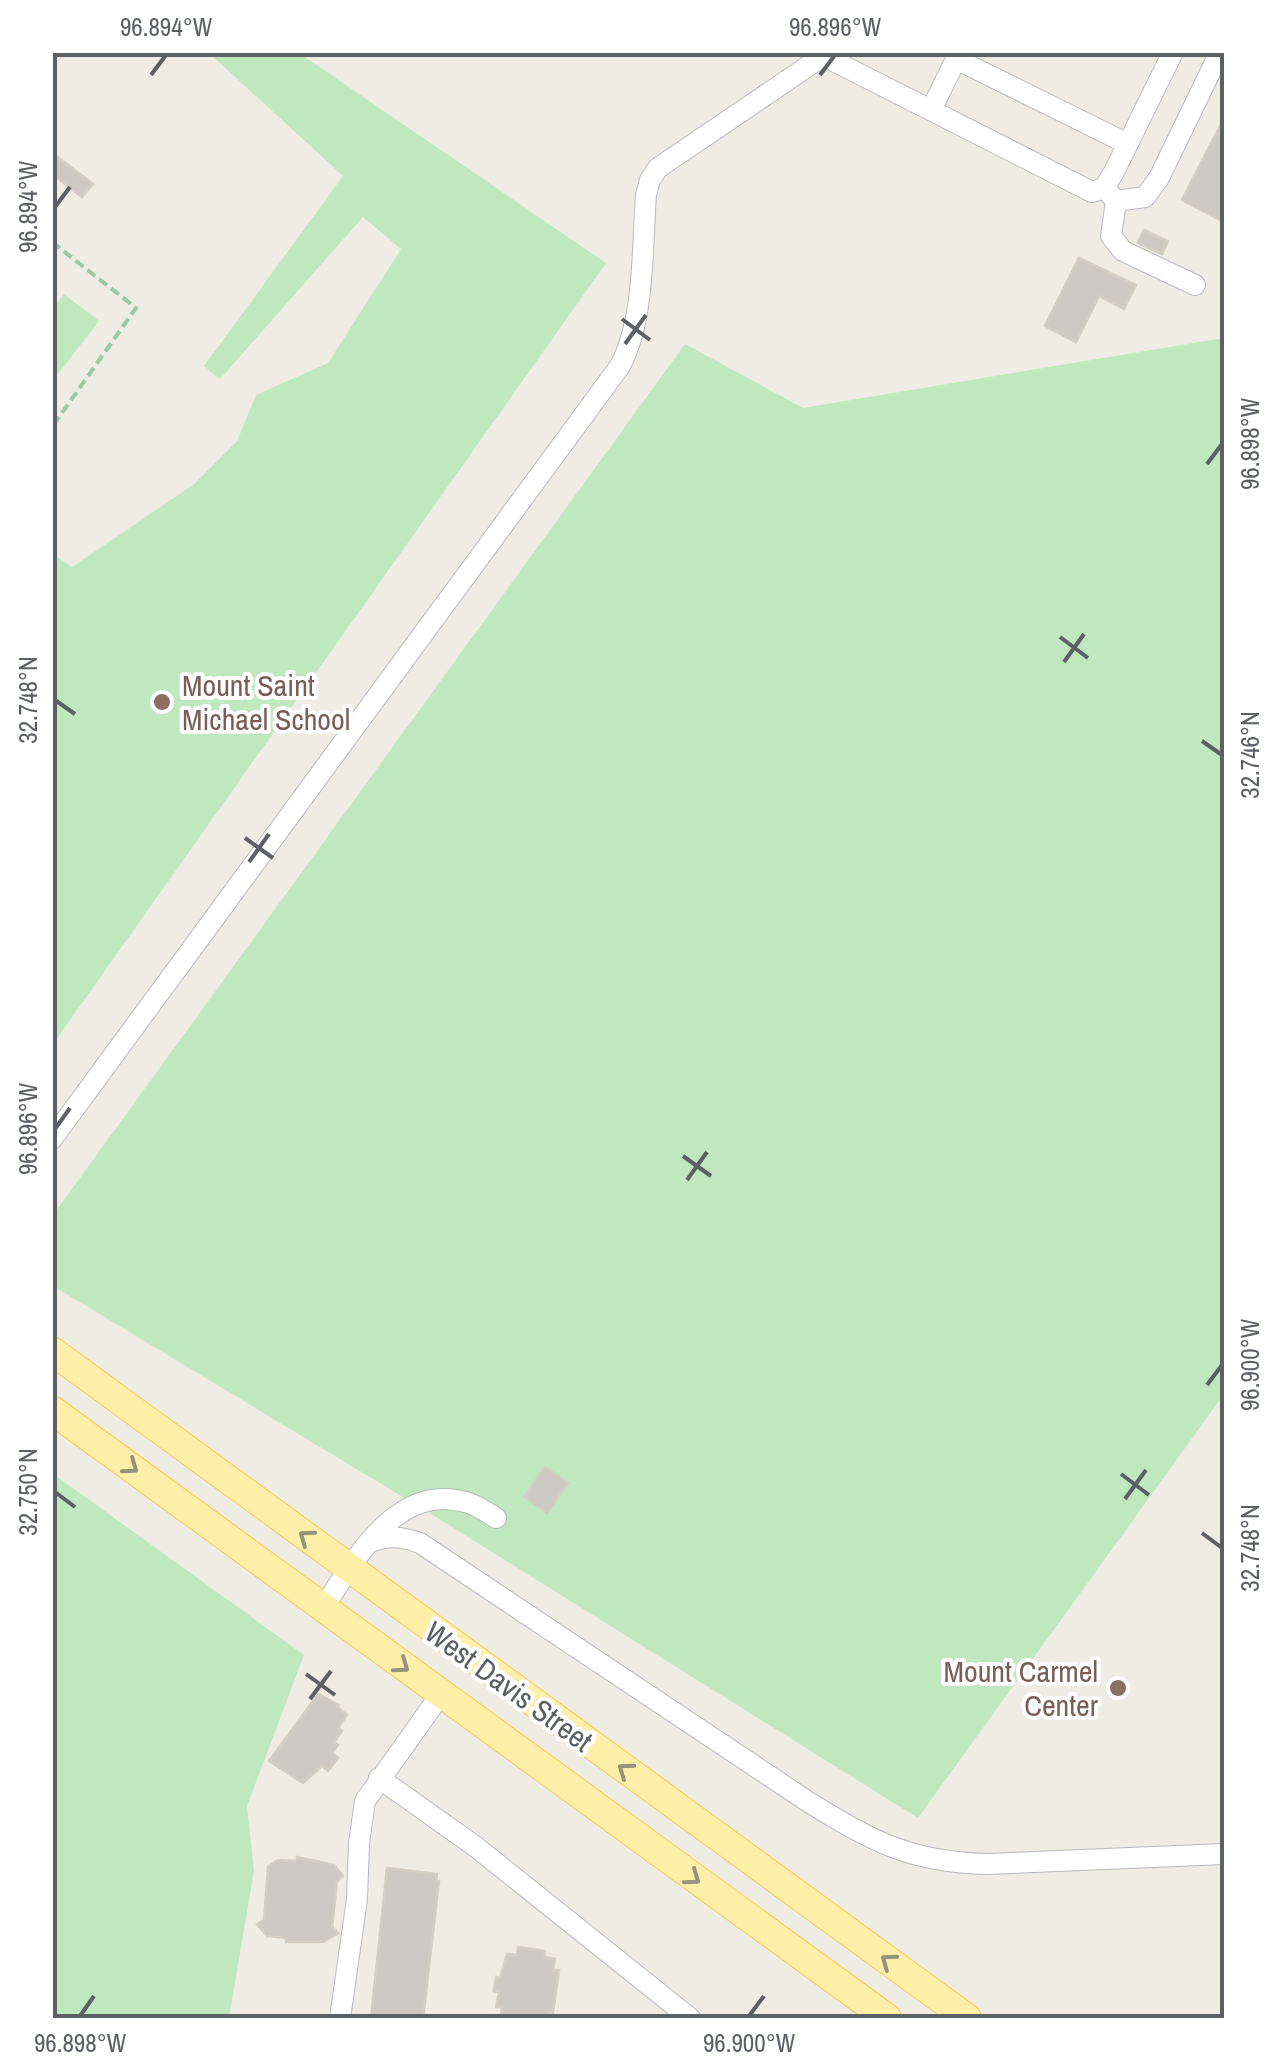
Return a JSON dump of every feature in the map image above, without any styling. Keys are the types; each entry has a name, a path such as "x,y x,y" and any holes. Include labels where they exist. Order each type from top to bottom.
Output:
{"main road":[{"name":"West Davis Street","path":"52,1351 967,2018"},
{"name":"West Davis Street","path":"52,1410 887,2018"}],"lane":[{"path":"1173,52 1128,144 1110,195 1111,236 1123,251 1195,285"},
{"path":"52,1139 620,366 636,312 646,195 658,168 826,54 1092,192 1144,196 1158,178 1213,55"},
{"path":"931,110 956,58 1128,144"},
{"path":"323,1608 368,1544 397,1511 432,1501 468,1502 496,1518"},
{"path":"368,1544 382,1537 400,1536 420,1542 810,1803 896,1850 956,1863 987,1864 1224,1854"},
{"path":"340,2018 357,1899 365,1801 441,1694"},
{"path":"379,1778 476,1847 690,2018"}],"path":[{"path":"52,242 136,308 52,427"}],"green space":[{"name":"Mount Saint Michael School","path":"209,53 299,53 606,263 53,1044 53,554 72,567 193,485 237,441 256,395 328,363 401,249 363,217 220,379 204,366 343,176"},
{"path":"64,294 99,321 54,379 53,309"},
{"path":"1224,338 1224,1394 918,1818 428,1512 53,1286 53,1215 685,344 803,408"},
{"path":"52,1473 304,1655 247,1806 254,1871 229,2018 53,2018"}],"building":[{"path":"1224,118 1224,222 1182,200"},
{"path":"52,153 93,184 82,197 52,174"},
{"path":"1144,230 1168,241 1162,254 1138,243"},
{"path":"1079,258 1136,285 1124,309 1099,296 1076,342 1045,326"},
{"path":"545,1467 568,1483 547,1513 524,1497"},
{"path":"318,1694 339,1705 347,1715 334,1742 338,1745 332,1753 338,1758 328,1771 322,1766 303,1783 269,1761"},
{"path":"297,1857 334,1865 343,1876 337,1881 332,1927 338,1933 323,1942 286,1942 286,1938 267,1936 257,1924 264,1920 268,1867 278,1860 297,1861"},
{"path":"387,1868 437,1874 439,1881 423,2018 371,2018"},
{"path":"518,1947 545,1951 544,1957 555,1959 553,1970 559,1970 553,2013 549,2012 548,2018 501,2017 502,2007 496,2007 496,1977 500,1978 507,1954 517,1955"}],"place":[{"name":"Mount Saint Michael School","path":"162,702"},
{"name":"Mount Carmel Center","path":"1118,1688"}]}
